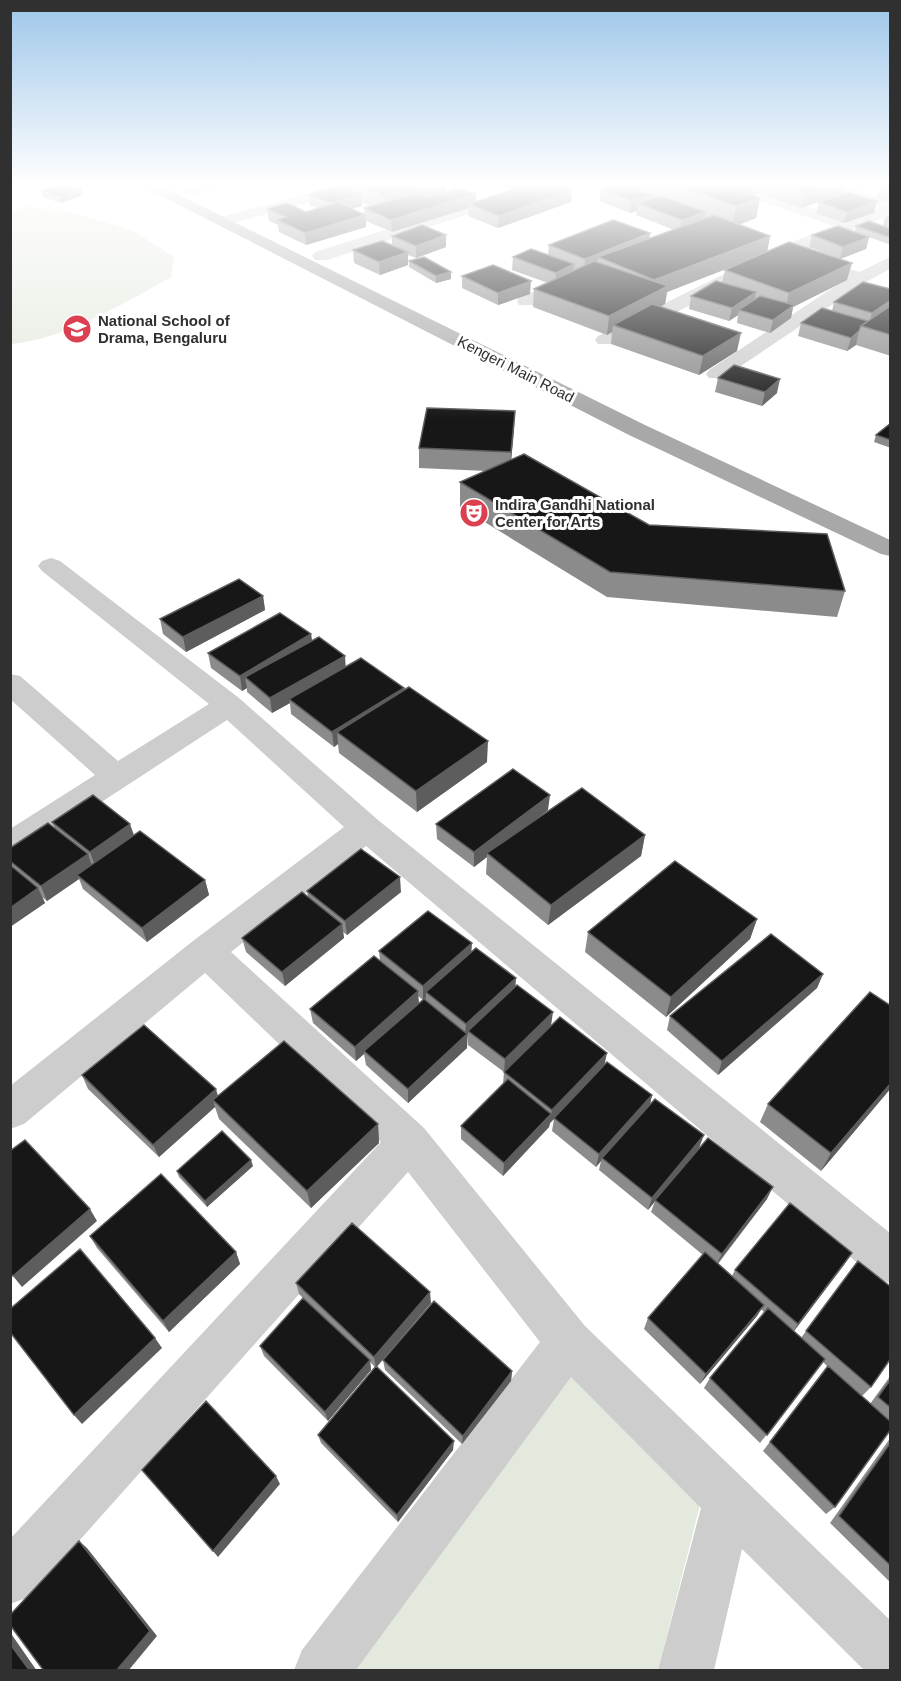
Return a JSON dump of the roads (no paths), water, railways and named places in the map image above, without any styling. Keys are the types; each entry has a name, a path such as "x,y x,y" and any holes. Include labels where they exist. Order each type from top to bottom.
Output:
{"main road":[{"name":"Kengeri Main Road","path":"313,261 637,430 891,549"},
{"name":"Kengeri Main Road","path":"332,261 522,356 669,424"}],"street":[{"path":"605,340 764,261"},
{"path":"814,261 860,278"},
{"path":"716,374 860,278 891,262"},
{"path":"526,301 592,273"},
{"path":"51,566 229,705 366,828 891,1261"},
{"path":"10,683 117,777"},
{"path":"10,845 229,705"},
{"path":"10,1111 206,951 366,828"},
{"path":"206,951 409,1141 569,1342 891,1658"},
{"path":"10,1578 409,1141"},
{"path":"322,1671 569,1342"},
{"path":"686,1671 729,1498"}],"place":[{"name":"National School of Drama, Bengaluru","path":"77,329"},
{"name":"Indira Gandhi National Center for Arts","path":"474,513"}]}
